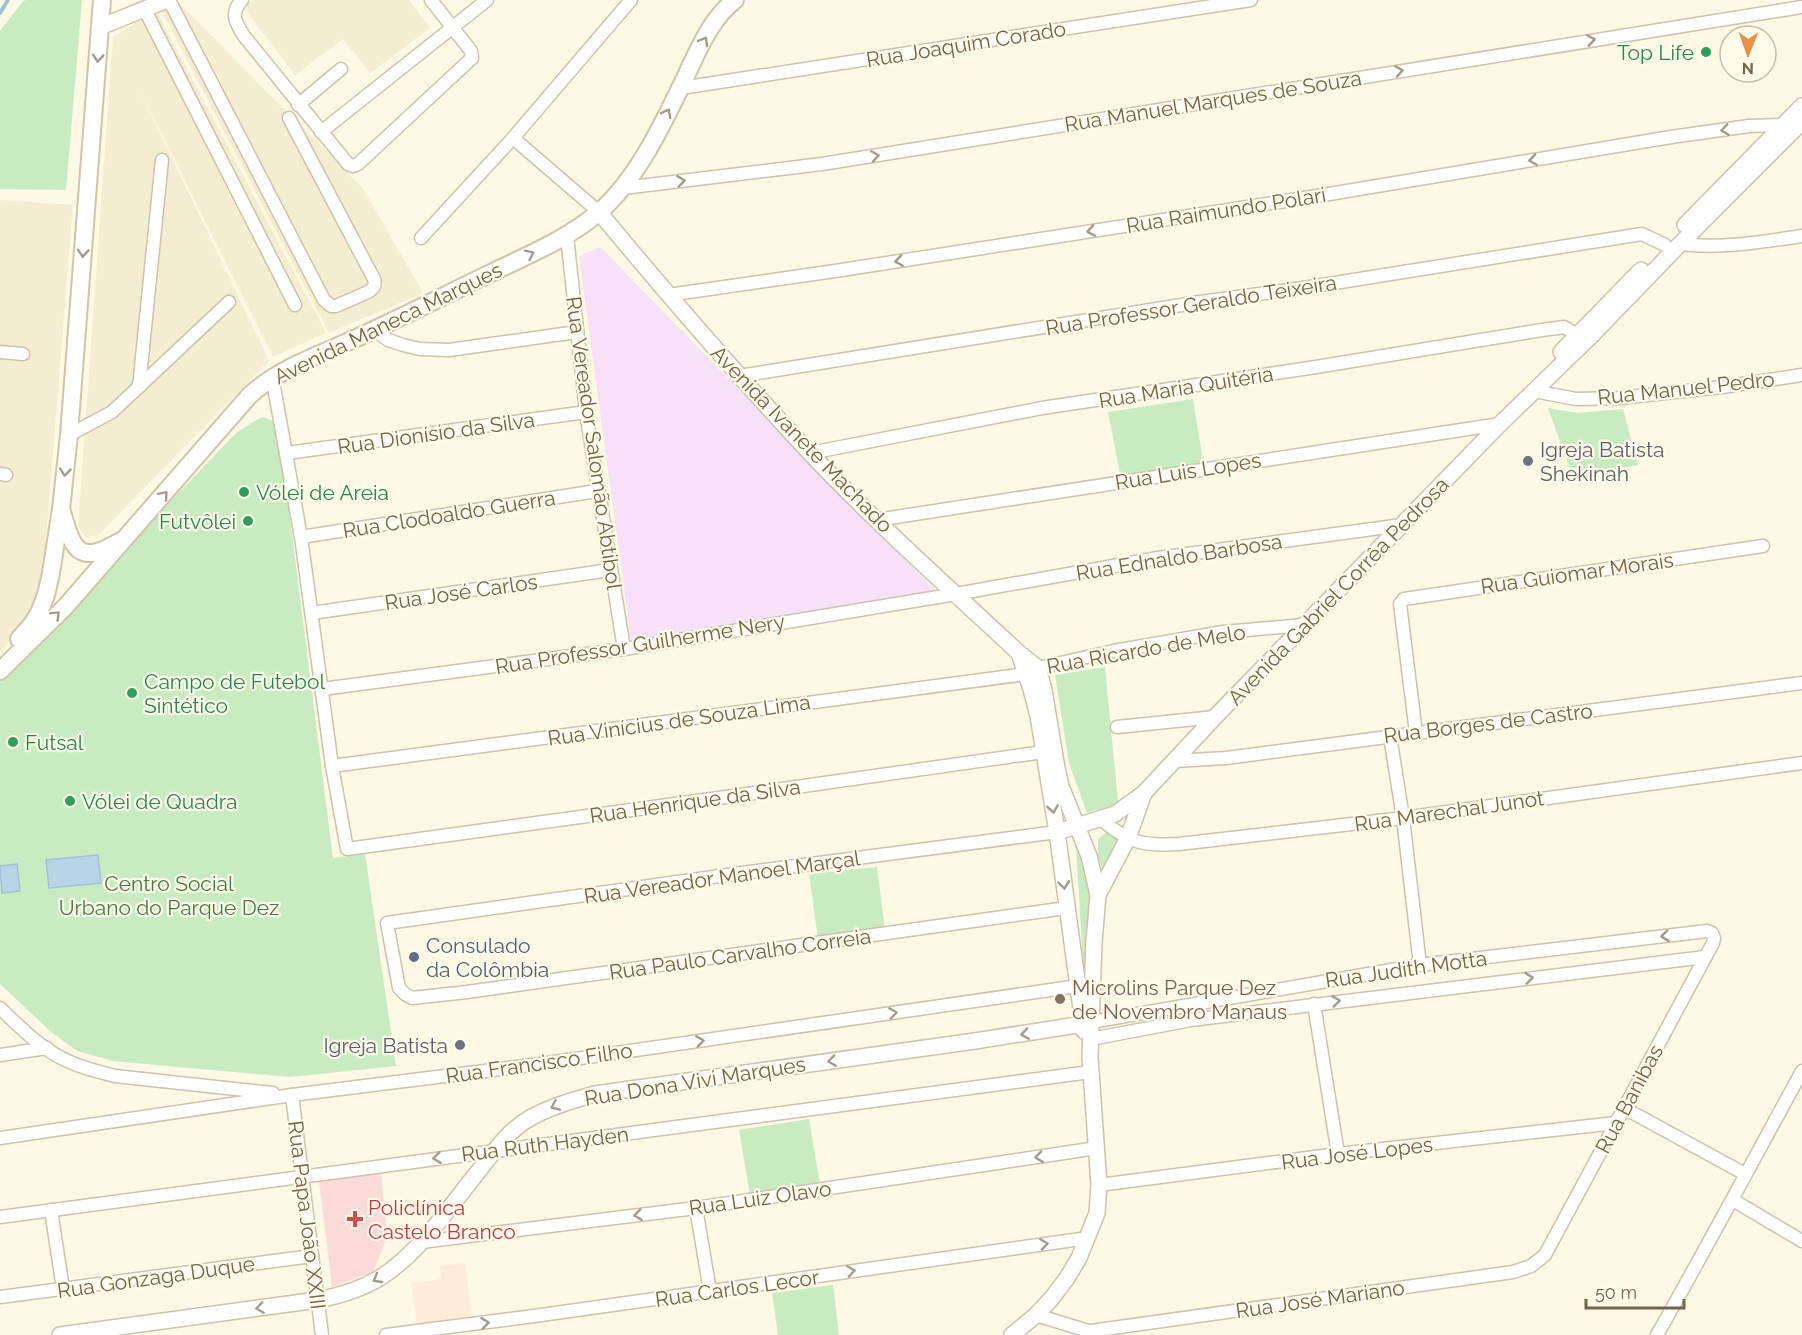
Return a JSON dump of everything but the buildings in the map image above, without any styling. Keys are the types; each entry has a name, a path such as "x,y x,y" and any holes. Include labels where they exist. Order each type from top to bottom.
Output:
{"main road":[{"path":"0,659 25,634 39,613 51,573 61,509 69,435 102,0"},
{"name":"Avenida Maneca Marques","path":"0,671 66,606 249,396 272,376 374,330 567,236 599,212 623,188 638,166 681,88 702,44 716,21 735,0"},
{"path":"61,509 72,541 80,551 91,554 125,539"}],"street":[{"path":"100,27 168,0 324,300 330,306 336,306 369,292 375,284 374,279 289,118"},
{"path":"242,0 234,13 235,21 244,36 348,165 353,166 358,164 472,58 471,51 431,0"},
{"path":"321,132 487,0"},
{"path":"421,238 513,138 631,0"},
{"name":"Rua Joaquim Corado","path":"681,88 1251,0"},
{"name":"Rua Manuel Marques de Souza","path":"623,188 822,164 1802,7"},
{"path":"145,10 295,305"},
{"path":"298,105 341,69"},
{"name":"Avenida Gabriel Corrêa Pedrosa","path":"1057,832 1102,820 1115,814 1144,793 1500,424 1593,334 1673,244 1802,106"},
{"name":"Avenida Gabriel Corrêa Pedrosa","path":"1534,391 1570,331 1673,244 1802,122"},
{"name":"Rua Raimundo Polari","path":"668,295 1317,196 1671,137 1749,126 1784,124"},
{"path":"513,138 599,212"},
{"path":"139,387 162,160"},
{"name":"Avenida Ivanete Machado","path":"599,212 668,295 810,453 876,520 1019,653 1044,690 1056,768 1089,855 1098,895 1087,1023"},
{"name":"Rua Professor Geraldo Teixeira","path":"740,376 1642,234 1673,244"},
{"name":"Rua Vereador Salomão Abtibol","path":"567,236 586,412 624,649"},
{"path":"1673,244 1704,247 1802,236"},
{"path":"69,435 111,412 229,302"},
{"path":"374,330 388,340 403,345 420,349 449,350 577,332"},
{"name":"Rua Maria Quitéria","path":"810,453 1042,408 1570,331"},
{"path":"0,352 23,354"},
{"name":"Rua Manuel Pedro","path":"1534,391 1576,399 1619,398 1722,387 1802,375"},
{"path":"272,376 301,537 332,766"},
{"name":"Rua Dionísio da Silva","path":"287,453 586,412"},
{"name":"Rua Luis Lopes","path":"876,520 1500,424"},
{"name":"Rua Clodoaldo Guerra","path":"301,537 597,491"},
{"name":"Rua Ednaldo Barbosa","path":"956,594 1158,558 1402,525"},
{"name":"Rua Guiomar Morais","path":"1416,732 1400,604 1404,599 1763,546"},
{"name":"Rua José Carlos","path":"312,614 610,570"},
{"name":"Rua Professor Guilherme Nery","path":"322,689 624,649 956,594"},
{"name":"Rua Ricardo de Melo","path":"1032,671 1114,651 1222,632 1304,625"},
{"name":"Avenida Ivanete Machado","path":"1012,1335 1036,1315 1067,1278 1079,1258 1097,1214 1099,1185 1090,1045 1078,986 1032,671"},
{"name":"Rua Vinícius de Souza Lima","path":"332,766 1032,671"},
{"name":"Rua Borges de Castro","path":"1174,761 1226,758 1802,683"},
{"path":"1117,727 1215,717"},
{"path":"1390,736 1404,818 1420,965"},
{"name":"Rua Henrique da Silva","path":"332,766 347,849 1043,752"},
{"name":"Rua Marechal Junot","path":"1102,820 1114,831 1138,843 1179,844 1404,818 1802,763"},
{"name":"Avenida Gabriel Corrêa Pedrosa","path":"1098,895 1128,838 1144,793"},
{"name":"Rua Vereador Manoel Marçal","path":"412,998 399,988 387,923 734,874 1057,832"},
{"name":"Rua Paulo Carvalho Correia","path":"412,998 478,991 1066,908"},
{"name":"Rua Judith Motta","path":"1087,1023 1420,965 1707,931 1712,933 1713,943"},
{"path":"1071,938 1094,942"},
{"name":"Rua Banibas","path":"1545,1255 1713,943"},
{"name":"Rua Judith Motta","path":"1090,1045 1191,1020 1705,957"},
{"name":"Rua Francisco Filho","path":"0,1137 292,1095 482,1072 1078,986"},
{"path":"1314,1004 1338,1154"},
{"path":"0,1008 47,1048 68,1061 90,1070 115,1076 292,1095"},
{"name":"Rua Dona Vivi Marques","path":"60,1335 318,1300 356,1290 378,1279 396,1266 421,1242 516,1127 568,1101 595,1094 975,1041 1087,1023"},
{"path":"0,1055 47,1048"},
{"path":"1657,1335 1802,1071"},
{"name":"Rua Ruth Hayden","path":"0,1217 302,1175 570,1142 1090,1072"},
{"name":"Rua Papa João XXIII","path":"292,1095 322,1335"},
{"path":"1624,1108 1745,1174"},
{"name":"Rua José Lopes","path":"1099,1185 1338,1154 1616,1123"},
{"name":"Rua Luiz Olavo","path":"421,1242 696,1208 1097,1148"},
{"path":"1733,1200 1802,1242"},
{"path":"696,1208 710,1291"},
{"path":"51,1210 63,1289"},
{"name":"Rua Carlos Lecor","path":"386,1335 534,1317 1088,1238"},
{"name":"Rua José Mariano","path":"1096,1333 1513,1272 1531,1266 1545,1255"},
{"name":"Rua Gonzaga Duque","path":"0,1297 312,1256"},
{"path":"1036,1315 1096,1333"}],"shaded area":[{"path":"253,0 409,0 430,28 370,73 343,39 295,75 243,7"},
{"path":"177,1 362,187 423,293 329,333 161,10"},
{"path":"156,10 326,333 273,357 140,91 269,361 98,535 86,537 78,526 113,37"},
{"path":"0,200 73,205 41,601 30,618 0,652"},
{"path":"600,247 940,595 631,640 579,256"},
{"name":"Policlínica Castelo Branco","path":"381,1172 387,1237 373,1272 332,1287 319,1181"},
{"path":"465,1263 472,1318 417,1324 411,1283 441,1279 440,1266"}],"green space":[{"path":"26,0 82,0 66,190 0,189 0,31"},
{"path":"1193,399 1204,467 1121,479 1108,412"},
{"path":"1548,408 1577,413 1623,409 1638,465 1573,477"},
{"name":"Centro Social Urbano do Parque Dez","path":"262,417 278,423 333,858 365,854 396,1066 290,1077 113,1061 77,1051 50,1031 0,984 0,679 237,432"},
{"path":"1105,667 1118,802 1111,807 1101,809 1108,832 1121,839 1105,883 1099,859 1089,860 1096,932 1085,994 1076,847 1083,846 1089,857 1098,853 1098,839 1105,833 1097,809 1087,813 1069,763 1055,675"},
{"path":"877,867 885,930 818,939 809,874"},
{"path":"809,1119 820,1185 750,1195 739,1130"},
{"path":"833,1285 839,1335 778,1335 772,1293"}],"water":[{"path":"98,855 101,883 49,888 46,860"},
{"path":"17,864 20,891 2,893 0,866"}],"waterway":[{"path":"0,13 8,0"}],"place":[{"name":"Top Life","path":"1706,52"},
{"name":"Igreja Batista Shekinah","path":"1528,461"},
{"name":"Vólei de Areia","path":"244,492"},
{"name":"Futvôlei","path":"248,521"},
{"name":"Campo de Futebol Sintético","path":"132,693"},
{"name":"Futsal","path":"13,742"},
{"name":"Vólei de Quadra","path":"70,801"},
{"name":"Consulado da Colômbia","path":"414,957"},
{"name":"Microlins Parque Dez de Novembro Manaus","path":"1060,999"},
{"name":"Igreja Batista","path":"460,1045"},
{"name":"Policlínica Castelo Branco","path":"355,1219"}]}
